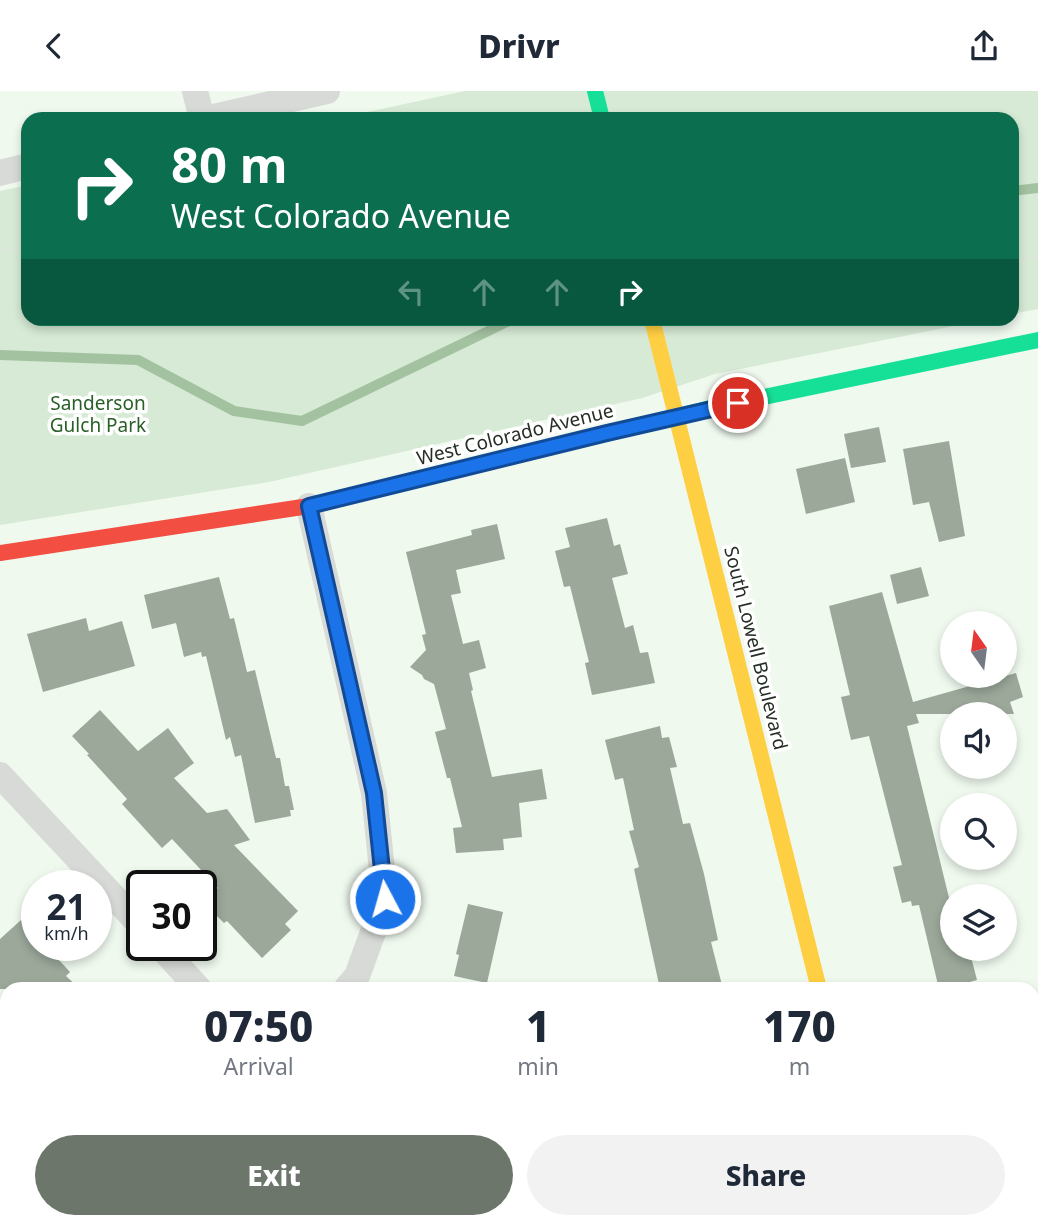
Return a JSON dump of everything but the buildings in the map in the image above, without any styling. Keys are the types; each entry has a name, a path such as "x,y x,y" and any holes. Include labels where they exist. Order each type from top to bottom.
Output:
{"street":[{"path":"195,91 201,112"},
{"path":"234,112 327,91"},
{"path":"595,91 600,112"},
{"path":"0,173 21,168"},
{"name":"South Lowell Boulevard","path":"654,326 816,982"},
{"name":"West Colorado Avenue","path":"0,553 309,506 711,408 1038,340"},
{"path":"309,506 374,793 385,899 357,976 352,982"},
{"path":"0,775 126,910"},
{"path":"174,961 193,982"}],"path":[{"path":"0,250 21,251"},
{"path":"1019,259 1038,254"}],"green space":[{"path":"465,91 1038,91 1038,309 1019,313 1019,112 368,112"},
{"name":"Sanderson Gulch Park","path":"21,186 21,326 954,326 715,374 642,398 269,482 0,525 0,191"}],"waterway":[{"path":"1019,190 1038,188"},
{"path":"0,355 138,360 234,411 302,421 499,326"}],"traffic: fast":[{"path":"595,91 600,112"},
{"path":"457,470 711,408 1038,340"}],"traffic: slow":[{"path":"654,326 817,982"}],"traffic: jam":[{"path":"0,553 309,506 457,470"}],"route":[{"path":"385,899 374,793 309,506 738,403"}]}
